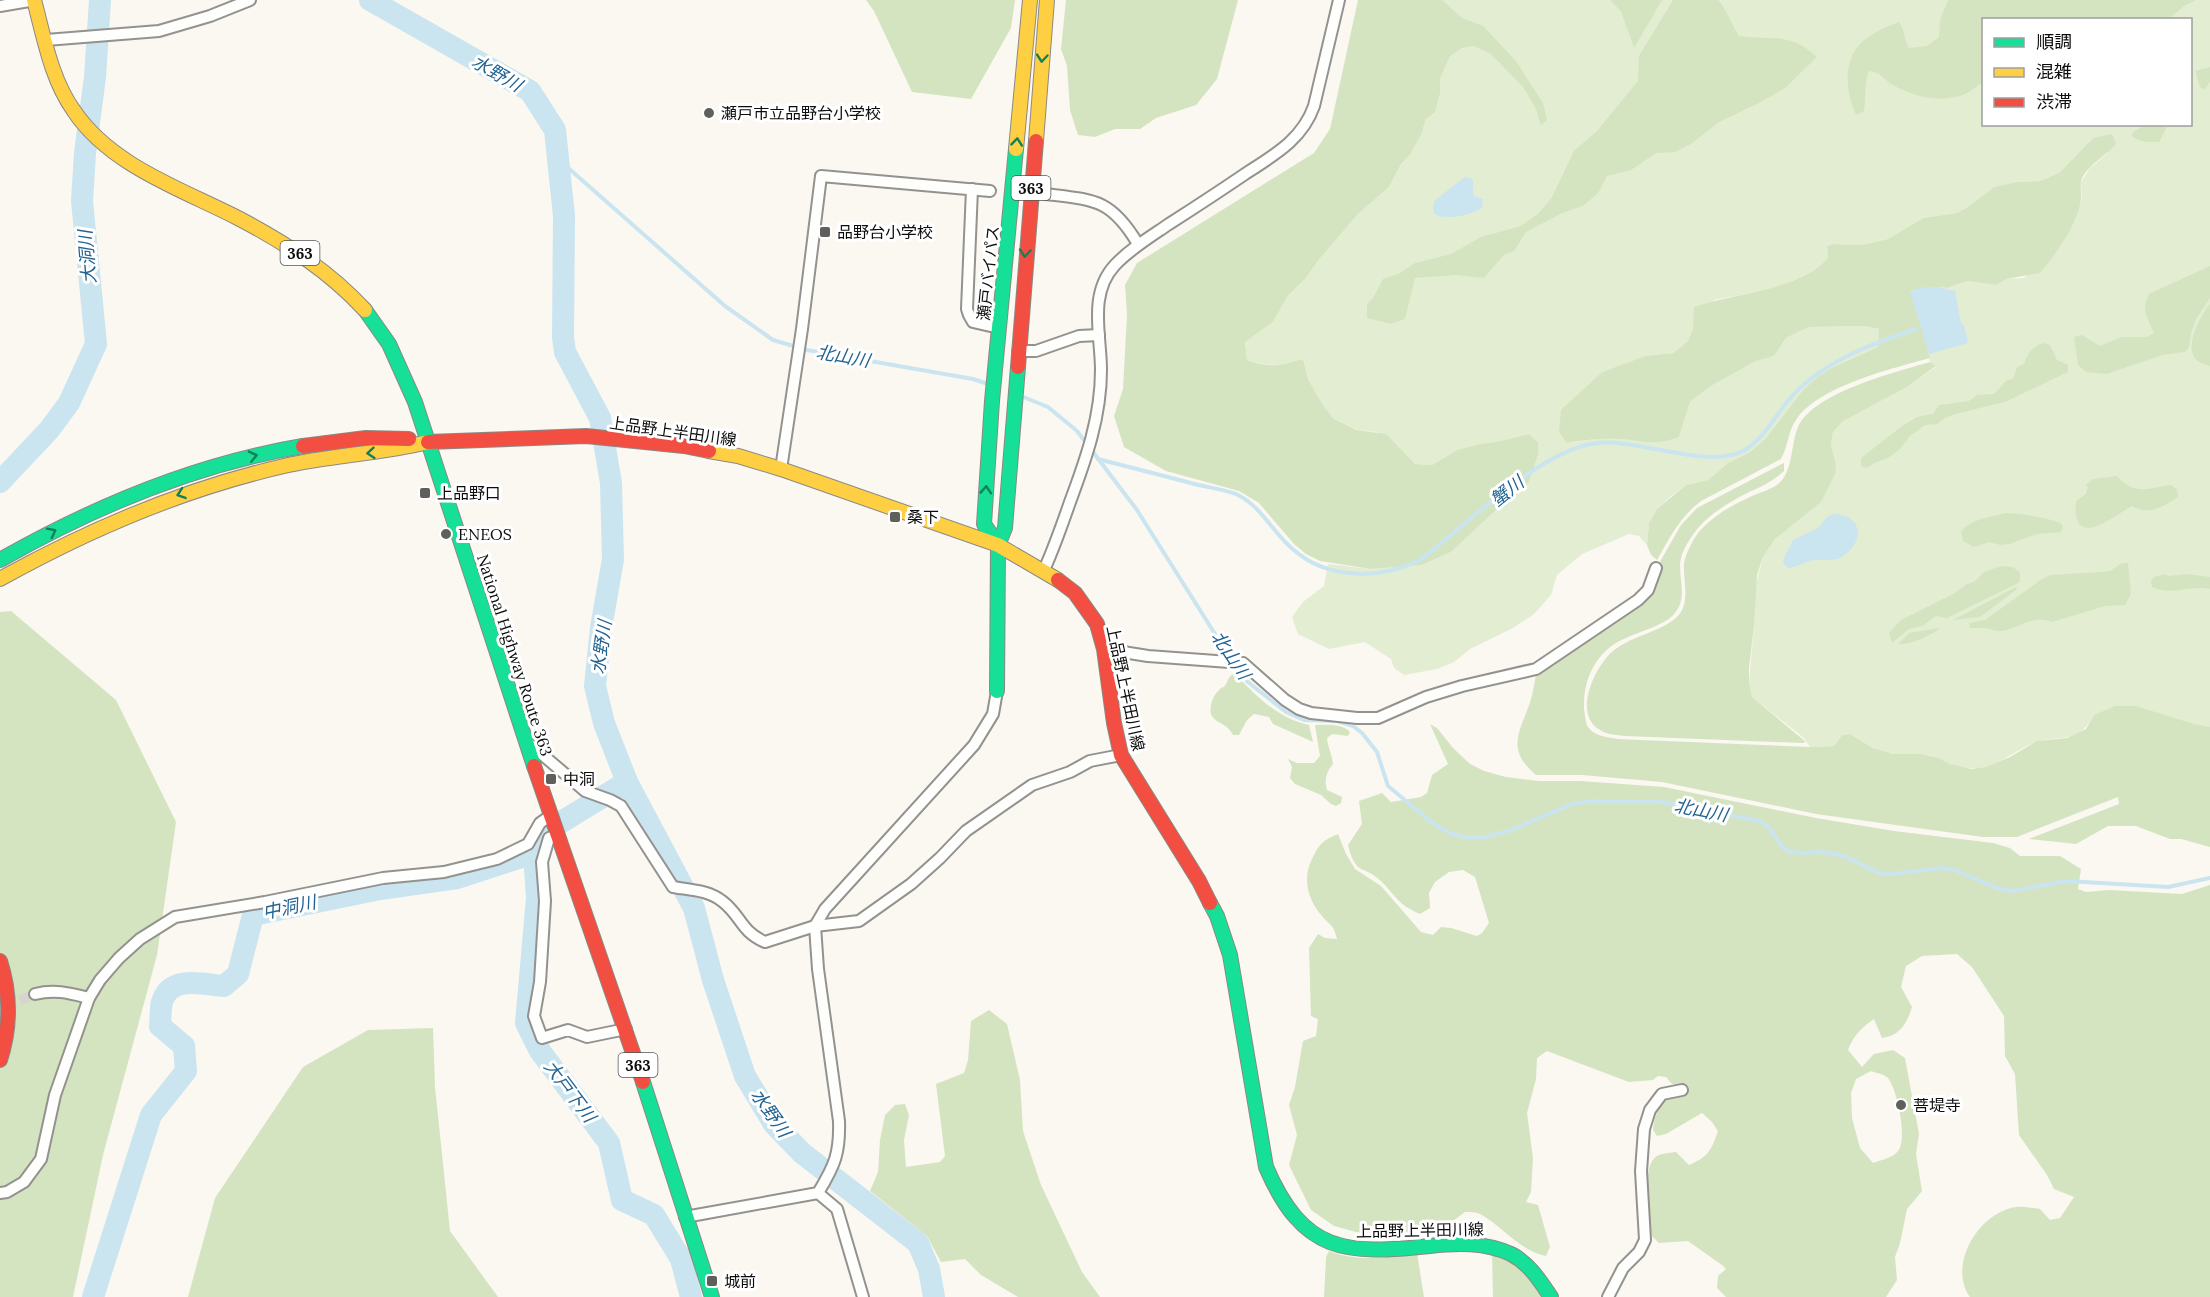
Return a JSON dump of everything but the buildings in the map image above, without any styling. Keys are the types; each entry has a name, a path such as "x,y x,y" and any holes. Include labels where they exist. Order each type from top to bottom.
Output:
{"main road":[{"name":"National Highway Route 363","path":"34,0 58,79 74,111 97,138 117,154 160,179 299,252 326,271 370,316 388,344 415,402 524,739 626,1029 712,1297"},
{"name":"瀬戸バイパス","path":"998,545 984,524 992,400 1030,0"},
{"name":"瀬戸バイパス","path":"997,691 998,545 1005,528 1047,0"},
{"name":"上品野上半田川線","path":"428,442 586,436 684,446 738,456 998,545 1044,570 1076,594 1097,624 1104,649 1114,723 1122,755 1143,794 1199,881 1217,916 1230,955 1266,1167 1276,1191 1288,1210 1319,1236 1347,1248 1372,1250 1468,1243 1494,1245 1517,1257 1536,1273 1551,1297"},
{"path":"0,560 50,533 130,496 249,457 348,440 396,437 428,442"},
{"path":"0,579 95,529 136,511 218,482 285,465 398,450 428,442"},
{"path":"0,961 9,993 10,1011 9,1027 0,1060"}],"street":[{"path":"0,6 34,0"},
{"path":"46,40 159,31 210,16 250,0"},
{"path":"1044,570 1087,458 1094,433 1101,369 1098,302 1101,288 1115,265 1138,244 1279,152 1301,132 1310,119 1314,106 1338,0"},
{"path":"781,469 802,329 821,176 990,191"},
{"path":"972,189 967,309 973,322 999,328"},
{"path":"1046,194 1100,203 1121,219 1138,244"},
{"path":"1018,351 1036,351 1078,336 1099,335"},
{"path":"1104,649 1148,656 1243,663 1285,700 1299,709 1311,713 1378,718 1435,694 1536,669 1638,600 1648,590 1656,568"},
{"path":"685,1217 819,1191 832,1170 840,1145 839,1120 818,969 815,926 825,909 974,745 993,714 997,691"},
{"path":"524,739 585,791 621,806 673,887 707,892 723,901 751,936 765,942 815,926 858,921 911,884 974,825 1032,785 1070,772 1090,761 1122,755"},
{"path":"0,1193 7,1192 24,1182 40,1159 55,1095 89,998 100,980 119,958 140,939 175,917 276,900 383,878 444,872 498,859 528,844 540,823 550,816"},
{"path":"557,835 549,838 542,862 545,901 540,982 534,1016 542,1038 568,1030 587,1037 626,1029"},
{"path":"35,994 49,990 63,991 89,998"},
{"path":"1608,1297 1623,1268 1639,1252 1645,1240 1641,1171 1644,1129 1650,1110 1662,1094 1682,1090"},
{"path":"819,1191 837,1209 863,1297"}],"green space":[{"path":"866,0 1015,0 1011,28 971,99 912,92 874,11"},
{"path":"1066,0 1238,0 1217,79 1196,105 1156,118 1140,129 1115,129 1095,137 1078,135 1070,110 1067,66 1061,49"},
{"path":"1358,0 1442,0 1462,18 1483,26 1516,61 1543,103 1547,120 1541,125 1536,109 1524,88 1491,54 1474,46 1462,48 1450,56 1440,78 1440,94 1435,112 1426,119 1421,135 1410,155 1401,164 1389,187 1358,214 1306,278 1287,297 1273,322 1245,342 1247,360 1255,363 1275,365 1303,359 1308,379 1334,419 1357,430 1386,434 1415,464 1432,465 1457,450 1529,434 1538,442 1539,452 1529,482 1506,507 1496,510 1451,552 1422,565 1371,569 1320,561 1306,554 1294,544 1259,503 1239,491 1166,471 1124,447 1114,416 1123,389 1127,315 1125,285 1137,263 1314,153 1330,129"},
{"path":"1437,0 2210,0 2210,727 2094,715 2083,730 2077,734 2034,743 1993,765 1968,768 1949,764 1933,756 1884,752 1850,734 1842,735 1834,746 1810,747 1804,738 1752,697 1749,683 1755,588 1763,557 1775,539 1795,521 1835,460 1831,445 1833,432 1842,421 1907,387 1936,367 1930,362 1910,292 1938,287 1947,288 1967,281 1996,285 2007,279 2024,278 2064,237 2074,222 2082,199 2081,182 2090,168 2108,153 2093,138 2059,173 2040,181 2016,182 1994,187 1956,213 1923,218 1888,239 1861,245 1833,244 1827,246 1828,258 1817,268 1790,282 1714,300 1693,328 1688,341 1673,353 1645,356 1602,372 1561,411 1567,443 1596,439 1679,437 1690,402 1711,386 1756,361 1774,356 1786,338 1809,327 1864,326 1879,329 1878,347 1833,367 1817,377 1803,390 1765,439 1750,452 1728,463 1708,480 1686,485 1657,509 1649,523 1647,545 1639,536 1629,534 1582,554 1557,575 1551,595 1534,614 1513,628 1470,649 1454,662 1437,669 1404,675 1394,668 1391,659 1365,642 1329,649 1298,634 1292,617 1303,602 1324,586 1328,564 1371,569 1422,565 1451,552 1496,510 1506,507 1529,482 1539,452 1538,442 1529,434 1457,450 1432,465 1415,464 1377,432 1358,430 1334,419 1308,379 1303,359 1275,365 1247,360 1245,342 1273,322 1287,297 1306,278 1358,214 1389,187 1401,164 1410,155 1421,135 1426,119 1435,111 1440,94"},
{"path":"1610,0 1662,0 1634,48 1621,11"},
{"path":"1673,0 1718,0 1739,36 1789,40 1798,43 1817,57 1785,88 1719,122 1691,144 1675,152 1656,153 1631,170 1607,176 1598,193 1583,206 1562,213 1526,232 1514,251 1504,255 1484,278 1456,275 1415,278 1405,319 1391,324 1367,318 1367,304 1373,298 1383,279 1400,273 1415,263 1451,254 1481,237 1521,226 1539,213 1552,197 1574,151 1597,131 1638,81 1639,56"},
{"path":"1948,0 2196,0 2184,6 2170,18 1982,18 1982,83 1963,95 1936,99 1909,93 1877,73 1869,71 1864,111 1856,115 1848,87 1848,68 1861,43 1874,33 1899,22 1909,48 1927,46 1939,37 1940,20"},
{"path":"2210,67 2210,82 2204,90 2200,87 2195,71"},
{"path":"2141,126 2167,126 2159,142 2138,140 2132,136 2133,132"},
{"path":"2112,134 2116,144 2092,166 2081,181 2081,200 2075,219 2059,248 2040,273 2007,279 1996,285 1967,281 1947,288 1911,291 1930,358 1858,380 1821,397 1793,424 1781,459 1701,501 1681,521 1657,560 1651,555 1647,545 1649,523 1657,509 1686,485 1708,480 1728,463 1750,452 1765,439 1803,390 1817,377 1833,367 1878,347 1879,329 1864,326 1809,327 1786,338 1774,356 1756,361 1711,386 1690,402 1679,437 1654,442 1606,439 1567,443 1559,432 1561,410 1602,372 1645,356 1673,353 1688,341 1693,328 1694,307 1765,290 1800,278 1828,258 1827,246 1833,244 1861,245 1888,239 1923,218 1956,213 1994,187 2016,182 2040,181 2059,173 2093,138"},
{"path":"2210,266 2210,298 2196,319 2189,347 2185,352 2162,355 2107,374 2086,372 2078,365 2074,337 2082,335 2100,346 2121,337 2147,337 2154,333 2145,309 2149,294"},
{"path":"2210,304 2210,366 2195,359 2192,344 2199,322"},
{"path":"2043,343 2050,345 2057,360 2068,365 2068,372 2005,402 1955,414 1937,424 1925,425 1888,458 1867,468 1861,466 1861,458 1902,426 1917,417 1933,414 1939,405 1969,401 1977,395 1994,394 2007,380 2013,379 2017,367 2024,364 2033,349"},
{"path":"1930,362 1936,366 1907,387 1843,421 1833,432 1831,445 1836,472 1821,502 1775,539 1763,557 1757,575 1749,668 1752,697 1806,742 1626,736 1606,733 1592,723 1587,702 1589,690 1599,667 1620,646 1664,626 1677,617 1684,605 1685,561 1694,539 1705,526 1725,510 1774,487 1782,480 1789,466 1795,434 1807,415 1821,403 1857,385"},
{"path":"1784,463 1784,471 1780,475 1741,496 1703,522 1697,529 1681,558 1682,597 1674,614 1661,624 1616,643 1597,660 1589,675 1584,700 1586,720 1591,730 1601,736 1617,739 1810,747 1834,746 1842,735 1850,734 1873,748 1893,754 1921,754 1971,769 1986,767 2010,757 2037,741 2067,738 2086,729 2094,715 2115,706 2136,706 2210,727 2210,847 2181,839 2170,839 2136,826 2108,826 2076,844 2029,839 2119,804 2118,797 2017,837 1983,837 1816,814 1662,782 1582,775 1536,775 1520,756 1518,739 1537,672 1641,603 1661,560 1681,525 1697,508"},
{"path":"2117,476 2135,488 2148,489 2171,485 2177,490 2178,497 2155,509 2144,510 2132,506 2095,527 2086,528 2080,525 2076,516 2076,501 2086,494 2088,487 2086,485 2093,479"},
{"path":"2007,513 2048,519 2061,523 2063,527 2061,532 2037,534 2010,544 2000,545 1989,542 1974,547 1963,541 1961,531 1966,527 1982,519"},
{"path":"2122,563 2128,563 2131,594 2125,605 2105,606 2052,622 2033,621 2002,631 1970,628 1969,623 1985,620 2050,575 2110,571"},
{"path":"2001,566 2013,567 2020,573 2020,582 1947,618 1936,616 1922,626 1909,629 1892,643 1889,633 1901,620 1955,593 1974,582 1984,572"},
{"path":"2165,574 2210,577 2210,589 2166,591 2152,587 2151,581 2154,577"},
{"path":"2016,587 2017,589 1980,617 1953,620"},
{"path":"11,611 116,700 176,822 157,955 103,1155 73,1297 0,1297 0,612"},
{"path":"1940,628 1920,639 1898,644 1909,633"},
{"path":"1235,673 1250,690 1277,712 1309,725 1313,742 1273,724 1269,717 1254,714 1247,720 1239,735 1233,735 1228,728 1214,719 1211,710 1213,699 1217,692 1225,686 1230,676"},
{"path":"1430,724 1437,728 1470,764 1484,771 1506,777 1539,781 1580,781 1664,787 1816,818 1894,831 1993,843 2010,848 2020,856 2060,856 2081,869 2078,889 2086,892 2109,890 2182,894 2210,885 2210,1297 1970,1297 1964,1284 1962,1270 1970,1242 1979,1229 2002,1211 2019,1207 2040,1209 2050,1220 2060,1218 2074,1197 2054,1189 2019,1135 2015,1074 2005,1056 2004,1016 1972,967 1957,954 1922,956 1906,966 1901,987 1912,1007 1905,1023 1894,1035 1882,1038 1874,1019 1858,1032 1848,1050 1862,1067 1874,1054 1893,1050 1905,1058 1919,1134 1916,1154 1922,1191 1907,1209 1895,1257 1897,1280 1886,1297 1726,1297 1717,1288 1718,1276 1726,1269 1688,1241 1659,1243 1652,1236 1648,1206 1647,1181 1652,1162 1659,1155 1676,1152 1689,1165 1701,1159 1711,1148 1718,1131 1712,1122 1702,1113 1666,1134 1657,1136 1653,1130 1659,1109 1666,1100 1683,1087 1672,1084 1666,1077 1658,1076 1653,1080 1629,1082 1547,1051 1537,1058 1536,1079 1527,1113 1533,1158 1531,1192 1526,1202 1538,1205 1550,1247 1546,1256 1519,1244 1477,1213 1465,1212 1437,1229 1382,1235 1356,1232 1334,1226 1311,1210 1289,1165 1297,1135 1289,1105 1295,1087 1303,1041 1316,1036 1318,1019 1311,1016 1309,948 1318,934 1325,938 1337,939 1333,928 1317,910 1310,896 1307,881 1309,866 1322,843 1338,834 1355,869 1381,886 1421,932 1433,935 1441,927 1477,936 1482,933 1489,923 1475,877 1463,870 1449,872 1435,882 1429,893 1430,908 1420,914 1402,903 1375,876 1357,866 1348,845 1362,824 1359,801 1382,793 1391,802 1421,797 1427,793 1432,775 1448,764","holes":["1871,1071 1888,1078 1895,1092 1902,1126 1901,1145 1898,1151 1890,1157 1873,1163 1860,1148 1852,1118 1851,1093 1856,1079"]},
{"path":"1315,725 1338,726 1350,732 1348,736 1332,734 1327,738 1333,764 1326,776 1326,786 1327,790 1342,797 1341,803 1336,806 1321,795 1295,784 1290,778 1292,767 1288,759 1297,763 1314,763 1320,756"},
{"path":"989,1010 1007,1024 1020,1080 1023,1131 1041,1185 1082,1272 1100,1297 1018,1297 981,1275 965,1259 941,1262 927,1236 870,1191 878,1172 880,1140 885,1115 895,1105 905,1104 909,1115 904,1140 906,1167 940,1162 945,1156 936,1084 964,1073 968,1060 971,1021"},
{"path":"433,1028 435,1087 450,1231 498,1297 188,1297 215,1198 303,1067 368,1030"},
{"path":"1329,1251 1362,1258 1417,1253 1424,1297 1324,1297 1326,1257"},
{"path":"1492,1252 1521,1270 1544,1297 1493,1297"}],"water":[{"path":"1465,177 1472,179 1474,196 1483,199 1482,208 1459,216 1446,217 1435,214 1434,201"},
{"path":"1922,287 1938,287 1955,291 1961,324 1964,325 1968,343 1929,354 1910,292"},
{"path":"1833,514 1850,518 1858,529 1858,536 1850,550 1836,559 1812,561 1788,568 1783,560 1793,540 1818,528 1827,517"}],"waterway":[{"name":"大洞川","path":"0,482 49,430 69,403 96,344 82,201 85,153 95,77 100,0"},
{"name":"水野川","path":"370,0 530,91 555,130 564,216 563,337 565,352 600,418 611,483 613,559 601,628 595,686 604,723 627,782 694,908 713,980 745,1076 774,1124 802,1153 918,1243 929,1269 934,1297"},
{"name":"北山川","path":"558,159 725,306 773,340 807,350 973,379 988,384"},
{"name":"蟹川","path":"1098,459 1236,494 1253,506 1295,551 1324,567 1356,574 1389,571 1420,560 1504,491 1551,459 1575,449 1597,443 1614,443 1693,456 1713,457 1730,456 1745,450 1765,431 1793,395 1820,372 1850,354 1916,329"},
{"name":"北山川","path":"1021,396 1048,407 1077,431 1137,510 1237,669 1248,682 1286,712 1304,720 1338,721 1353,726 1362,733 1377,752 1388,786 1435,825 1452,834 1464,837 1484,837 1509,831 1572,804 1591,801 1662,802 1759,821 1768,826 1782,847 1788,851 1835,854 1881,874 1943,868 1954,870 1997,888 2012,891 2067,881 2168,887 2210,878"},
{"name":"中洞川","path":"93,1297 151,1115 186,1071 184,1046 160,1026 161,1005 166,993 172,988 188,983 224,986 238,974 253,915 380,889 457,878 534,853 545,832 627,782"},
{"name":"大戸下川","path":"534,853 537,898 526,1023 540,1051 609,1143 622,1200 654,1215 681,1259 691,1297"}],"tunnel":[{"path":"6,1006 35,994"}],"traffic: fast":[{"path":"998,545 984,524 992,401 1016,149"},
{"path":"365,310 389,344 415,402 534,766"},
{"path":"997,691 998,545 1005,528 1018,367"},
{"path":"0,560 72,522 147,490 223,464 303,446"},
{"path":"1210,903 1217,916 1230,955 1266,1167 1280,1195 1295,1217 1312,1232 1330,1242 1351,1248 1374,1250 1461,1244 1481,1245 1501,1250 1523,1262 1551,1297"},
{"path":"643,1082 712,1297"}],"traffic: slow":[{"path":"34,0 59,85 66,99 89,130 127,161 148,174 236,217 288,247 336,282 365,310"},
{"path":"1016,149 1030,0"},
{"path":"1036,141 1047,0"},
{"path":"0,579 103,527 210,486 302,462 428,442"},
{"path":"709,451 738,456 781,469 998,545 1058,580"}],"traffic: jam":[{"path":"1018,367 1036,141"},
{"path":"428,442 586,436 684,446 709,451"},
{"path":"303,446 366,438 409,439"},
{"path":"1058,580 1075,593 1097,624 1104,649 1114,723 1121,755 1199,881 1210,903"},
{"path":"534,766 643,1082"},
{"path":"0,961 8,998 8,1023 0,1060"}],"place":[{"name":"瀬戸市立品野台小学校","path":"709,113"},
{"name":"品野台小学校","path":"825,232"},
{"name":"上品野口","path":"425,493"},
{"name":"桑下","path":"895,517"},
{"name":"ENEOS","path":"446,534"},
{"name":"中洞","path":"551,779"},
{"name":"菩堤寺","path":"1901,1105"},
{"name":"城前","path":"712,1281"}]}
